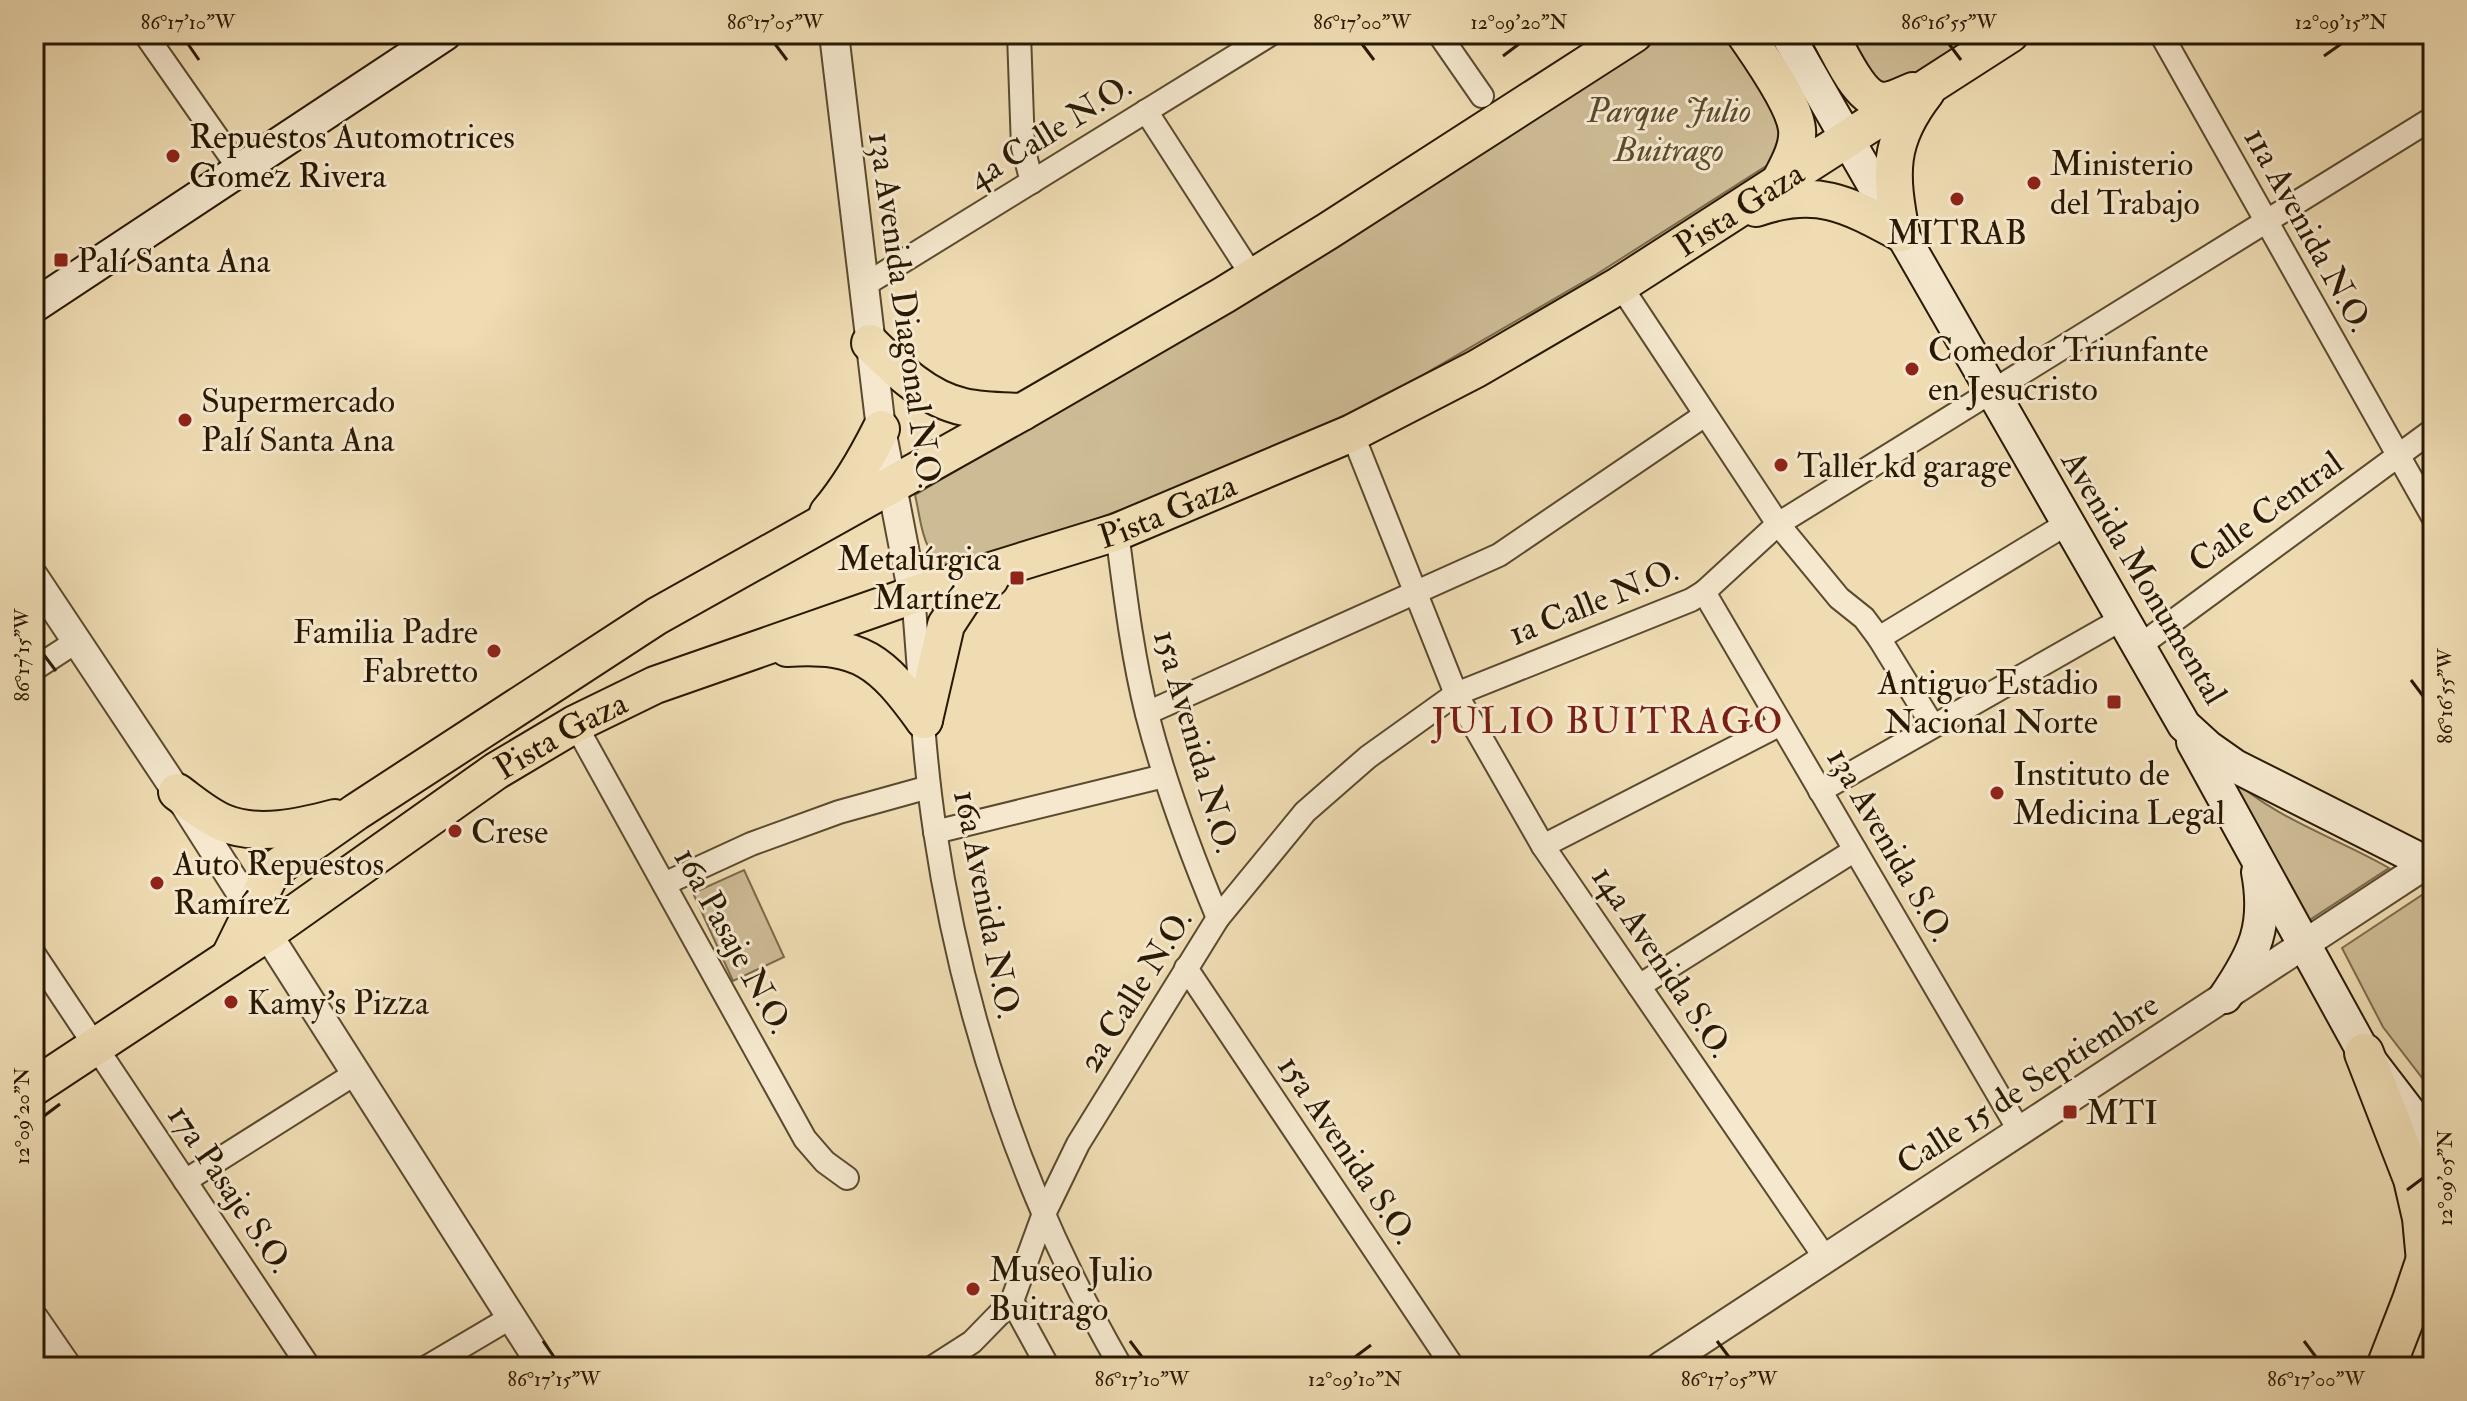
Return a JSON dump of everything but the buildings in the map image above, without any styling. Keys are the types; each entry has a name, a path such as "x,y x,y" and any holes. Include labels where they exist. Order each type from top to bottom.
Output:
{"highway":[{"path":"2364,1053 2413,1179 2430,1250 2386,1367"},
{"path":"2394,1367 2433,1319"}],"main road":[{"path":"34,306 445,34"},
{"name":"Pista Gaza","path":"259,921 272,871 356,812 657,616 1022,412 1253,277 1634,34"},
{"path":"1745,34 1786,99 1797,128 1795,147 1779,183"},
{"name":"Avenida Monumental","path":"1787,34 2184,725 2217,754 2254,777 2431,863"},
{"path":"1829,34 1860,89 1871,97 1880,101 1894,99 1933,83"},
{"name":"Pista Gaza","path":"96,1047 229,958 259,921 575,724 655,685 913,595 1117,532 1352,433 1476,369 1620,285 2010,34"},
{"path":"1901,233 1892,180 1895,153 1903,128 1933,83"},
{"path":"1719,221 1782,199 1806,198 1831,201 1856,209 1901,233"},
{"path":"870,343 899,372 945,400 982,410 1022,412"},
{"path":"817,527 864,464 881,429"},
{"path":"924,720 942,635 950,616 963,599 1015,564"},
{"path":"757,650 822,647 859,656 892,679 924,720"},
{"path":"2184,725 2364,1053 2433,1143"},
{"path":"177,792 212,816 241,828 295,828 356,812"},
{"path":"2225,997 2254,951 2262,920 2262,895 2251,846"},
{"path":"34,1087 96,1047"}],"street":[{"path":"145,34 240,170"},
{"name":"13a Avenida Diagonal N.O.","path":"834,34 881,429 913,595"},
{"path":"1019,34 1023,148 1032,182"},
{"name":"4a Calle N.O.","path":"863,286 1271,34"},
{"path":"1439,34 1482,96"},
{"name":"11a Avenida N.O.","path":"2161,34 2433,517"},
{"path":"1146,111 1253,277"},
{"name":"1a Calle N.O.","path":"1456,694 1704,592 1778,524 2433,118"},
{"path":"1620,285 1778,524 1839,598 1864,618 1933,726"},
{"path":"1147,713 1499,555 1705,415"},
{"name":"Calle Central","path":"2138,647 2433,430"},
{"name":"14a Avenida S.O.","path":"1352,433 1456,694 1543,846 1826,1259"},
{"path":"1879,638 2068,523"},
{"name":"15a Avenida N.O.","path":"1117,532 1128,623 1147,713 1164,776 1218,918"},
{"path":"34,577 177,792 543,1367"},
{"name":"13a Avenida S.O.","path":"1704,592 2019,1130"},
{"name":"16a Avenida N.O.","path":"913,595 929,787 959,963 995,1092 1043,1216 1121,1367"},
{"path":"1820,791 2122,619"},
{"path":"34,669 77,641"},
{"name":"2a Calle N.O.","path":"933,1367 972,1342 1012,1301 1043,1216 1078,1144 1218,918 1305,812 1368,757 1456,694"},
{"name":"16a Pasaje N.O.","path":"575,724 805,1139 825,1162 847,1178"},
{"path":"1543,846 1781,724"},
{"path":"935,832 1164,776"},
{"path":"664,884 751,844 839,812 929,787"},
{"path":"1639,986 1855,850"},
{"name":"Calle 15 de Septiembre","path":"1660,1367 2431,863"},
{"name":"17a Pasaje S.O.","path":"34,954 309,1367"},
{"name":"15a Avenida S.O.","path":"1186,968 1453,1367"},
{"path":"185,1181 356,1073"},
{"path":"1012,1301 1048,1367"},
{"path":"427,1367 510,1318"},
{"path":"34,1319 67,1367"}],"green space":[{"name":"Parque Julio Buitrago","path":"1662,34 1732,34 1791,129 1782,156 1597,274 1421,376 1283,447 957,569 945,564 930,549 922,530 915,495 1239,304"},
{"path":"1844,34 1987,34 1903,87 1874,82"},
{"path":"2228,775 2265,804 2389,868 2308,921"},
{"path":"744,870 784,957 733,981 693,893"},
{"path":"2428,891 2433,894 2433,1092 2383,1027 2342,948"}],"place":[{"name":"Repuestos Automotrices Gomez Rivera","path":"173,156"},
{"name":"Ministerio del Trabajo","path":"2034,183"},
{"name":"MITRAB","path":"1957,199"},
{"name":"Palí Santa Ana","path":"61,260"},
{"name":"Comedor Triunfante en Jesucristo","path":"1912,369"},
{"name":"Supermercado Palí Santa Ana","path":"185,420"},
{"name":"Taller kd garage","path":"1781,465"},
{"name":"Metalúrgica Martínez","path":"1017,578"},
{"name":"Familia Padre Fabretto","path":"494,651"},
{"name":"Antiguo Estadio Nacional Norte","path":"2114,702"},
{"name":"Instituto de Medicina Legal","path":"1997,793"},
{"name":"Crese","path":"455,831"},
{"name":"Auto Repuestos Ramírez","path":"157,883"},
{"name":"Kamy's Pizza","path":"231,1002"},
{"name":"MTI","path":"2070,1112"},
{"name":"Museo Julio Buitrago","path":"973,1289"}],"district":[{"name":"JULIO BUITRAGO","path":"1608,720"}]}
